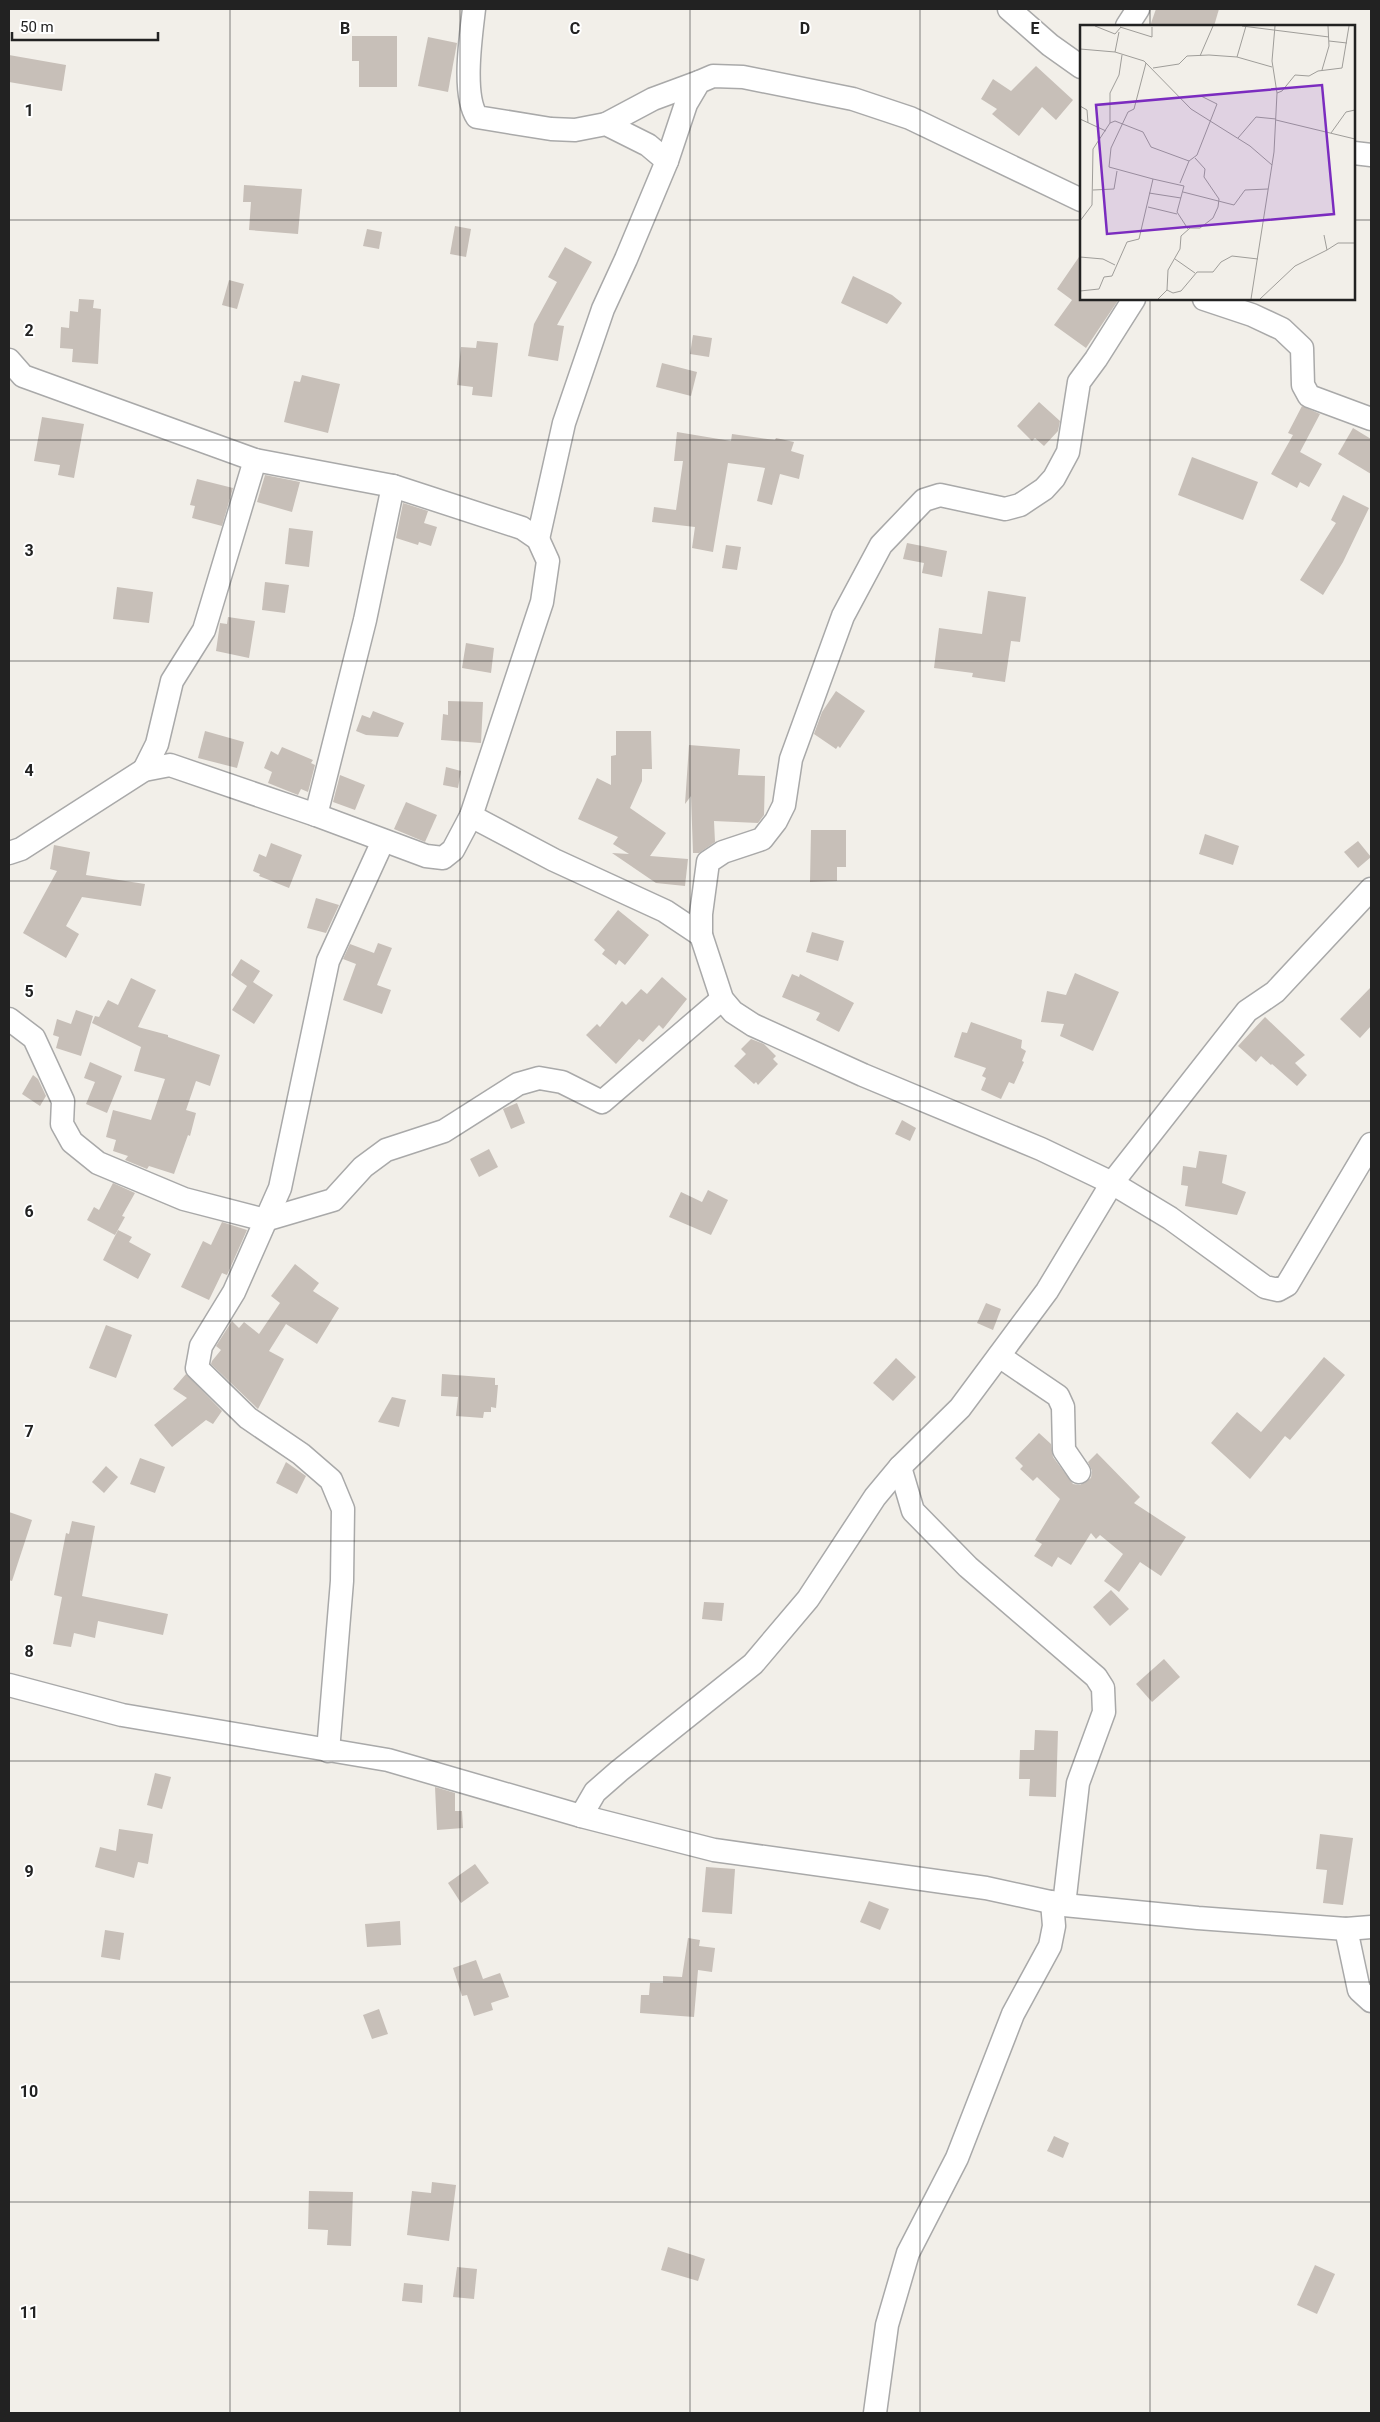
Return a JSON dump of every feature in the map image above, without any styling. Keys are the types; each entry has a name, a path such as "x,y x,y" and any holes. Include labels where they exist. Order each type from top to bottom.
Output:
{"street":[{"path":"474,9 469,59 472,109 477,117 551,129 575,130 606,124 653,99 713,76 743,77 853,99 910,118 1080,200"},
{"path":"1008,9 1050,45 1080,66"},
{"path":"1129,25 1138,9"},
{"path":"538,539 564,423 600,318 667,161 686,104 699,82"},
{"path":"606,124 648,145 667,161"},
{"path":"1355,153 1371,155"},
{"path":"1133,300 1079,382 1068,452 1054,478 1044,489 1020,505 1005,509 940,495 924,500 881,545 843,616 791,759 784,805 776,821 762,839 723,852 708,862 701,914 701,935 722,999 733,1012 753,1025 862,1075 1041,1148 1112,1183 1170,1218 1265,1286 1278,1290 1287,1285 1371,1144"},
{"path":"1207,300 1252,315 1282,329 1302,348 1303,384 1309,396 1371,419"},
{"path":"9,360 23,376 255,460 393,486 522,528 538,539 548,561 542,602 471,816 453,850 443,858 426,856 316,815 170,765 144,770 21,849 9,853"},
{"path":"144,770 157,744 172,681 204,630 255,460"},
{"path":"316,815 365,620 393,486"},
{"path":"471,816 554,860 665,911 701,935"},
{"path":"328,1751 342,1581 343,1509 332,1480 301,1454 248,1418 198,1368 201,1346 234,1292 280,1188 328,961 383,841"},
{"path":"581,1816 596,1792 613,1776 753,1664 808,1599 875,1497 900,1467 960,1408 1047,1291 1112,1183 1247,1010 1275,992 1371,889"},
{"path":"9,1019 34,1038 63,1101 62,1124 72,1142 98,1163 184,1200 265,1220 333,1200 363,1167 386,1150 444,1132 518,1084 539,1078 562,1082 602,1102 722,999"},
{"path":"999,1356 1058,1396 1063,1407 1064,1450 1079,1472"},
{"path":"875,2413 887,2325 908,2253 957,2158 1013,2014 1050,1946 1078,1783 1104,1712 1103,1688 1096,1677 968,1567 913,1511 900,1467"},
{"path":"9,1685 122,1715 388,1760 581,1816 714,1850 986,1888 1058,1903 1198,1918 1346,1929 1371,1926"},
{"path":"1346,1929 1359,1990 1371,2001"}],"building":[{"path":"1156,9 1219,9 1214,25 1150,25"},
{"path":"352,36 397,36 397,87 359,87 359,61 352,61"},
{"path":"428,37 457,43 448,92 418,86"},
{"path":"9,55 66,65 62,91 9,82"},
{"path":"1036,66 1073,100 1056,120 1042,107 1019,136 992,114 997,109 981,99 993,79 1011,91"},
{"path":"244,185 302,189 298,234 249,230 251,202 243,202"},
{"path":"455,226 471,229 466,257 450,254"},
{"path":"367,229 382,232 379,249 363,246"},
{"path":"565,247 592,262 557,325 564,326 558,361 528,356 534,324 557,282 548,277"},
{"path":"1080,255 1080,300 1118,300 1086,348 1054,325 1072,300 1057,289"},
{"path":"853,276 892,295 902,303 887,324 841,303"},
{"path":"229,280 244,284 237,309 222,305"},
{"path":"79,299 94,300 93,308 101,309 98,364 72,362 73,349 60,348 61,327 69,328 70,311 78,312"},
{"path":"693,335 712,338 709,357 690,354"},
{"path":"477,341 498,343 492,397 472,395 473,387 457,385 461,347 476,348"},
{"path":"662,363 697,372 691,396 656,387"},
{"path":"302,375 340,384 328,433 284,422 294,381 300,382"},
{"path":"1039,402 1060,421 1058,431 1044,446 1035,438 1032,441 1017,426"},
{"path":"1302,406 1320,414 1300,452 1322,464 1309,487 1300,482 1297,488 1271,474 1293,435 1288,433"},
{"path":"42,417 84,424 74,478 58,475 60,465 34,461"},
{"path":"1353,428 1371,439 1371,474 1338,454"},
{"path":"677,432 731,441 732,434 775,440 776,438 794,442 791,451 804,455 799,479 780,474 772,505 757,501 765,468 728,463 713,552 692,548 695,527 652,522 654,507 676,510 683,461 674,461"},
{"path":"1192,457 1258,482 1243,520 1178,495"},
{"path":"265,475 300,482 292,512 257,502"},
{"path":"197,479 233,488 222,526 192,518 195,506 190,505"},
{"path":"1343,495 1369,508 1343,562 1323,595 1300,580 1336,523 1331,520"},
{"path":"403,503 428,511 424,523 437,527 431,546 419,542 418,545 396,538"},
{"path":"289,528 313,531 309,567 285,564"},
{"path":"907,543 947,551 942,577 922,573 924,563 903,559"},
{"path":"726,545 741,547 737,570 722,568"},
{"path":"265,582 289,585 285,613 262,610"},
{"path":"117,587 153,592 149,623 113,619"},
{"path":"988,591 1026,597 1020,642 1011,641 1005,682 972,677 973,673 934,668 939,628 982,634"},
{"path":"228,617 255,621 249,658 216,651 220,623 227,624"},
{"path":"466,643 494,648 491,673 462,668"},
{"path":"836,691 865,711 840,748 838,746 836,749 814,734 822,712"},
{"path":"448,701 483,702 481,743 441,740 443,714 448,715"},
{"path":"373,711 404,723 398,737 366,735 356,731 362,715 370,718"},
{"path":"205,731 244,742 237,768 198,758"},
{"path":"616,731 651,731 652,769 642,769 642,781 630,808 666,833 650,856 688,859 685,886 656,883 612,853 629,854 613,844 618,837 578,819 597,778 611,785 611,756 616,755"},
{"path":"689,745 740,749 738,775 765,776 764,815 758,823 714,821 715,842 699,853 693,853 691,796 685,804"},
{"path":"282,747 313,760 311,763 315,765 308,792 301,789 298,795 268,783 272,772 264,768 271,751 278,755"},
{"path":"446,767 461,771 458,788 443,785"},
{"path":"340,775 365,785 355,810 333,802"},
{"path":"406,802 437,815 425,842 394,829"},
{"path":"811,830 846,830 846,867 837,867 837,881 810,882"},
{"path":"1205,834 1239,846 1233,865 1199,854"},
{"path":"1358,841 1371,857 1358,868 1344,852"},
{"path":"271,843 302,855 289,888 259,876 260,874 253,871 259,854 266,857"},
{"path":"54,845 90,852 86,875 145,884 141,906 82,897 66,926 79,934 66,958 23,933 57,871 50,869"},
{"path":"316,898 339,905 326,933 307,928"},
{"path":"618,910 649,935 625,965 619,960 616,965 602,954 605,950 594,940"},
{"path":"812,932 844,941 838,961 806,952"},
{"path":"378,943 392,948 377,985 391,990 382,1014 343,1000 356,964 343,959 350,944 374,953"},
{"path":"241,959 260,971 253,982 273,995 254,1024 232,1010 247,986 231,975"},
{"path":"1075,973 1119,992 1093,1051 1060,1036 1064,1024 1041,1022 1047,991 1066,995"},
{"path":"792,974 799,977 800,974 854,1003 839,1032 816,1020 820,1013 782,997"},
{"path":"662,977 687,999 663,1029 659,1025 643,1042 639,1039 616,1064 586,1035 597,1024 600,1027 622,1001 626,1005 641,989 647,994"},
{"path":"131,978 156,990 138,1027 168,1035 168,1037 220,1055 210,1086 196,1081 186,1110 196,1113 190,1136 188,1135 174,1174 149,1166 147,1169 125,1160 128,1156 113,1151 116,1140 106,1137 113,1110 151,1120 165,1079 134,1071 141,1047 92,1023 95,1016 99,1017 108,1000 118,1005"},
{"path":"1371,987 1371,1026 1360,1038 1340,1019"},
{"path":"76,1010 93,1016 81,1056 56,1048 59,1037 53,1035 57,1019 71,1024"},
{"path":"1265,1017 1305,1055 1295,1063 1307,1075 1297,1086 1261,1056 1256,1062 1238,1046"},
{"path":"971,1022 1022,1040 1021,1048 1026,1051 1022,1061 1024,1062 1014,1084 1009,1082 1001,1099 981,1090 986,1078 982,1076 986,1068 954,1057 962,1032 967,1033"},
{"path":"751,1039 764,1044 776,1056 773,1059 778,1064 758,1085 756,1082 754,1084 734,1066 746,1054 741,1049"},
{"path":"90,1062 122,1076 107,1113 86,1104 95,1082 84,1078"},
{"path":"33,1075 38,1079 46,1096 40,1106 22,1094"},
{"path":"517,1103 525,1123 511,1129 503,1109"},
{"path":"902,1120 916,1128 910,1141 895,1134"},
{"path":"489,1149 498,1167 479,1177 470,1159"},
{"path":"1199,1151 1227,1155 1222,1183 1246,1192 1237,1215 1185,1206 1188,1186 1181,1185 1183,1166 1196,1168"},
{"path":"113,1183 135,1193 122,1216 125,1217 115,1235 87,1220 94,1207 99,1210"},
{"path":"708,1190 728,1200 711,1235 669,1217 681,1192 702,1202"},
{"path":"222,1222 247,1230 227,1275 222,1273 209,1300 181,1287 203,1241 211,1245"},
{"path":"118,1230 132,1237 129,1242 151,1254 138,1279 103,1260"},
{"path":"295,1264 319,1283 313,1291 339,1308 317,1344 286,1324 269,1351 284,1359 258,1409 211,1364 221,1350 216,1346 232,1321 239,1328 244,1322 259,1334 280,1303 271,1296"},
{"path":"986,1303 1001,1309 993,1330 977,1323"},
{"path":"106,1325 132,1335 116,1378 89,1368"},
{"path":"1324,1357 1345,1375 1290,1440 1285,1436 1250,1479 1211,1443 1237,1412 1261,1432"},
{"path":"896,1358 916,1377 893,1401 873,1383"},
{"path":"186,1374 222,1411 213,1424 206,1420 172,1447 154,1425 187,1398 173,1389"},
{"path":"442,1374 495,1378 495,1385 498,1385 496,1408 491,1407 491,1412 484,1412 483,1418 456,1416 458,1397 441,1396"},
{"path":"392,1397 406,1400 399,1427 378,1422"},
{"path":"1039,1433 1051,1444 1053,1457 1073,1484 1080,1485 1091,1478 1092,1471 1088,1462 1097,1453 1140,1497 1134,1503 1186,1537 1161,1576 1140,1562 1119,1592 1104,1581 1123,1554 1100,1535 1096,1539 1091,1533 1071,1565 1058,1557 1052,1567 1034,1556 1042,1544 1035,1540 1060,1499 1037,1477 1033,1481 1020,1469 1023,1466 1015,1458"},
{"path":"140,1458 165,1467 155,1493 130,1484"},
{"path":"286,1462 306,1476 297,1494 276,1483"},
{"path":"106,1466 118,1477 104,1493 92,1482"},
{"path":"9,1512 32,1520 12,1581 9,1580"},
{"path":"72,1521 95,1526 82,1596 168,1614 163,1635 98,1621 95,1638 74,1633 71,1647 53,1644 62,1597 54,1595 66,1533 69,1534"},
{"path":"1111,1590 1129,1609 1110,1626 1093,1607"},
{"path":"704,1602 724,1603 722,1621 702,1619"},
{"path":"1164,1659 1180,1677 1152,1702 1136,1684"},
{"path":"1035,1730 1058,1731 1056,1797 1029,1796 1030,1779 1019,1779 1020,1750 1034,1750"},
{"path":"155,1773 171,1777 162,1809 147,1805"},
{"path":"435,1787 455,1793 455,1811 462,1811 463,1828 437,1830"},
{"path":"119,1829 153,1834 148,1864 138,1862 134,1878 95,1867 100,1847 116,1851"},
{"path":"1320,1834 1353,1838 1343,1905 1323,1903 1327,1870 1316,1869"},
{"path":"475,1864 489,1883 461,1903 448,1883"},
{"path":"706,1867 735,1869 732,1914 702,1912"},
{"path":"869,1901 889,1909 880,1930 860,1922"},
{"path":"400,1921 401,1945 367,1947 365,1924"},
{"path":"105,1930 124,1933 120,1960 101,1957"},
{"path":"688,1938 700,1940 699,1946 715,1948 712,1972 698,1970 694,2017 640,2013 641,1995 649,1995 650,1983 663,1983 663,1976 682,1977"},
{"path":"476,1960 483,1979 500,1973 509,1997 491,2003 493,2010 474,2016 467,1995 462,1996 453,1968"},
{"path":"379,2009 388,2034 372,2039 363,2015"},
{"path":"1054,2136 1069,2143 1063,2158 1047,2151"},
{"path":"432,2182 456,2185 449,2241 407,2235 412,2191 431,2193"},
{"path":"309,2191 353,2192 351,2246 327,2245 328,2230 308,2229"},
{"path":"668,2247 705,2259 698,2281 661,2270"},
{"path":"1315,2265 1335,2274 1317,2314 1297,2305"},
{"path":"457,2267 477,2269 474,2299 453,2297"},
{"path":"404,2283 423,2285 422,2303 402,2301"}]}
